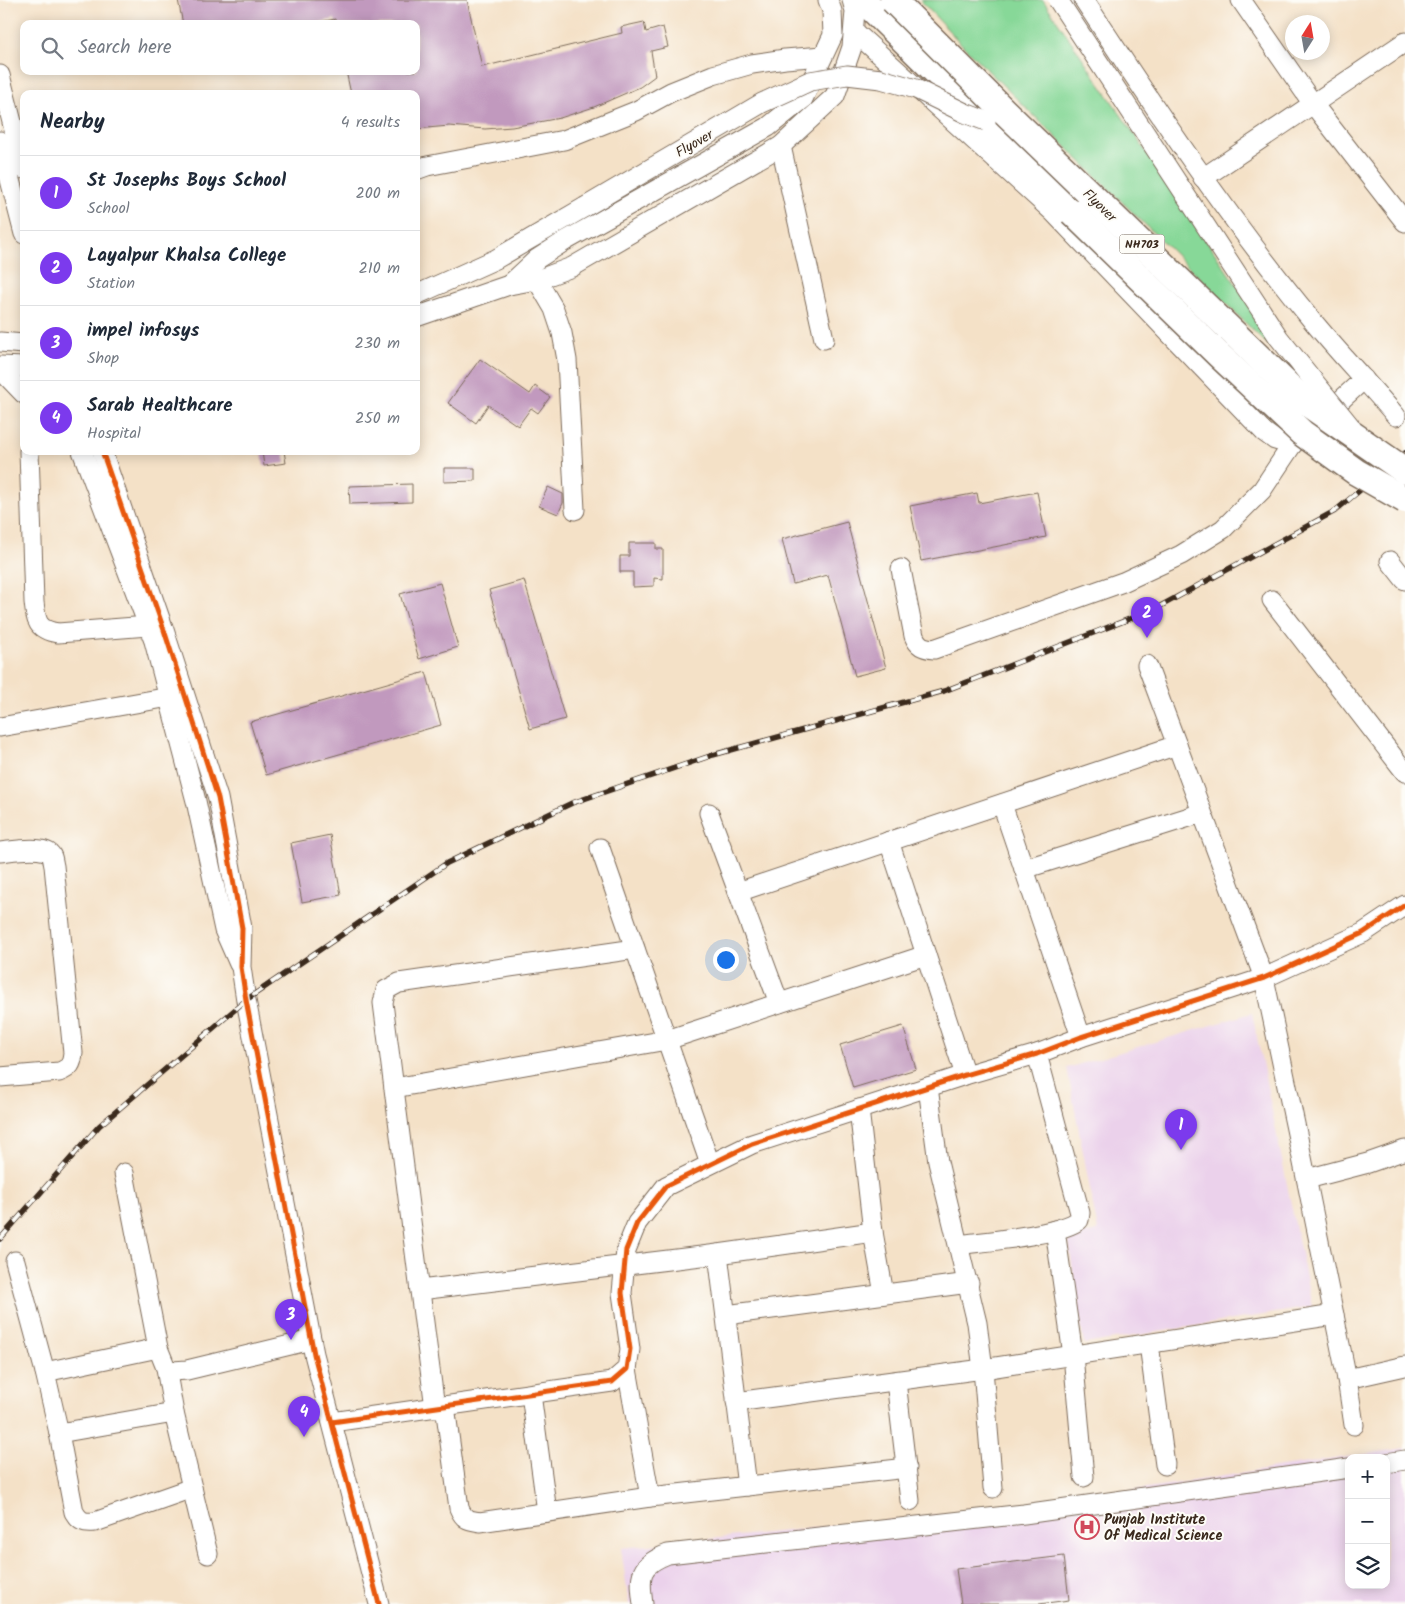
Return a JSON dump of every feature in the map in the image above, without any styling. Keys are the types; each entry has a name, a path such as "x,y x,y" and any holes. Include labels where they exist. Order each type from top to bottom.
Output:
{"highway":[{"name":"Flyover","path":"863,0 986,121 1072,212 1302,433 1356,472 1405,500"},
{"name":"Flyover","path":"893,0 1004,112 1304,401 1405,471"}],"street":[{"path":"510,285 537,259 565,241 768,127 803,99 832,35 832,11 828,0"},
{"path":"420,316 510,285 537,280 572,267 782,146 835,96 852,47 855,11 852,0"},
{"name":"Flyover","path":"1058,0 1278,338 1343,415 1360,440"},
{"path":"1084,0 1148,99 1203,178 1311,319 1396,416"},
{"path":"1241,0 1313,104 1405,222"},
{"path":"854,31 1053,212 1264,432 1275,440 1292,445"},
{"path":"1203,178 1405,42"},
{"path":"420,169 564,140 636,111 671,92 713,75 752,64 823,56"},
{"name":"Flyover","path":"420,293 496,259 762,103 810,80 847,74 881,79 916,89 986,121"},
{"path":"0,75 20,153"},
{"path":"0,141 20,218"},
{"path":"782,146 824,339"},
{"path":"537,280 554,309 562,333 567,360 575,510"},
{"path":"0,342 20,344"},
{"path":"0,367 20,367"},
{"path":"0,367 20,390"},
{"path":"901,568 917,644 923,648 934,649 1123,582 1182,555 1223,529 1262,490 1292,445 1364,379"},
{"path":"29,455 34,602 40,626 48,632 58,633 148,626"},
{"path":"81,455 177,696"},
{"path":"103,455 177,696 196,801 224,930 241,967 311,1340 379,1604"},
{"path":"1390,561 1405,580"},
{"path":"1272,600 1405,772"},
{"path":"1147,665 1264,978 1307,1179 1347,1379 1354,1426"},
{"path":"0,727 177,696"},
{"path":"738,892 1177,745"},
{"path":"1002,804 1081,1038"},
{"path":"709,813 779,1003"},
{"path":"1024,869 1202,813"},
{"path":"889,841 965,1075"},
{"path":"600,848 710,1164"},
{"path":"0,852 39,849 46,850 51,855 54,866 73,1053 72,1062 68,1068 59,1072 0,1077"},
{"path":"650,1498 627,1370 630,1349 622,1293 626,1250 637,1222 666,1186 752,1144 928,1086 1037,1054 1264,978 1363,933 1405,905"},
{"path":"635,949 399,983 386,990 383,1003 420,1290 440,1407 462,1516 467,1520 480,1522 650,1498 907,1468"},
{"path":"394,1088 667,1040 926,955"},
{"path":"959,1245 1055,1230 1073,1225 1079,1220 1080,1213 1037,1054"},
{"path":"928,1086 938,1162 969,1283 977,1323 983,1369 992,1488"},
{"path":"859,1109 873,1232 884,1294"},
{"path":"1307,1179 1368,1163 1405,1150"},
{"path":"124,1173 158,1348 166,1368 174,1413 208,1554"},
{"path":"1055,1230 1073,1356 1084,1477"},
{"path":"420,1290 718,1254 873,1232"},
{"path":"718,1254 747,1486"},
{"path":"15,1261 60,1433 74,1512 78,1520 85,1523 95,1522 192,1488"},
{"path":"726,1315 969,1283"},
{"path":"736,1402 1073,1356 1334,1315"},
{"path":"166,1368 187,1370 311,1340"},
{"path":"1149,1344 1165,1465"},
{"path":"45,1372 158,1348"},
{"path":"1347,1379 1405,1366"},
{"path":"332,1422 612,1382 627,1370"},
{"path":"896,1381 910,1501"},
{"path":"531,1394 547,1512"},
{"path":"60,1433 174,1413"},
{"path":"1390,1462 1405,1460"},
{"path":"643,1604 642,1572 652,1560 668,1554 1024,1514 1345,1469"}],"shaded area":[{"path":"1252,1013 1312,1307 1084,1344 1068,1238 1098,1231 1067,1068"},
{"name":"Punjab Institute Of Medical Science","path":"1405,1448 1405,1604 629,1604 621,1548 1030,1506 1345,1457 1345,1589 1390,1589 1390,1454 1366,1454"}],"green space":[{"path":"920,0 1043,0 1271,336 1273,342 1269,345 1264,341 966,49"}],"building":[{"path":"178,0 467,0 482,67 622,33 621,27 644,22 646,32 663,27 668,47 651,51 655,76 640,87 594,107 560,118 512,127 485,129 449,126 420,129 420,90 350,90 347,75 420,75 420,20 182,20"},
{"path":"480,359 530,394 535,386 550,397 538,413 531,408 518,426 488,405 476,423 448,403"},
{"path":"263,455 285,455 286,463 264,466"},
{"path":"444,468 475,468 475,481 444,482"},
{"path":"412,484 412,502 350,504 349,486"},
{"path":"548,487 563,494 563,503 558,514 539,506"},
{"path":"1037,492 1046,537 921,561 910,506 977,493 979,503"},
{"path":"847,522 886,668 855,676 828,575 793,584 782,539"},
{"path":"629,543 656,543 656,549 663,549 663,579 654,578 654,586 633,587 633,572 620,572 620,556 629,556"},
{"path":"524,580 565,719 530,729 489,590"},
{"path":"440,583 458,647 419,659 400,594"},
{"path":"426,672 441,725 266,775 250,722"},
{"path":"330,835 341,895 302,902 291,843"},
{"path":"903,1026 916,1069 853,1088 840,1045"},
{"path":"1064,1556 1069,1600 1039,1604 961,1604 956,1569"}],"railway":[{"path":"0,1239 99,1126 246,1000 447,863 572,803 713,755 944,691 1155,609 1335,511 1405,453"}],"cycle path":[{"path":"103,455 164,630 218,798 242,928 241,967 246,1000 314,1354 379,1604"},
{"path":"332,1422 612,1382 627,1369 630,1349 622,1293 626,1250 637,1223 666,1186 752,1144 965,1075 1037,1054 1081,1037 1264,978 1363,933 1405,905"}],"place":[{"name":"Layalpur Khalsa College","path":"1147,638"},
{"name":"St Josephs Boys School","path":"1181,1150"},
{"name":"impel infosys","path":"291,1340"},
{"name":"Sarab Healthcare","path":"304,1437"},
{"name":"Punjab Institute Of Medical Science","path":"1087,1527"}]}
